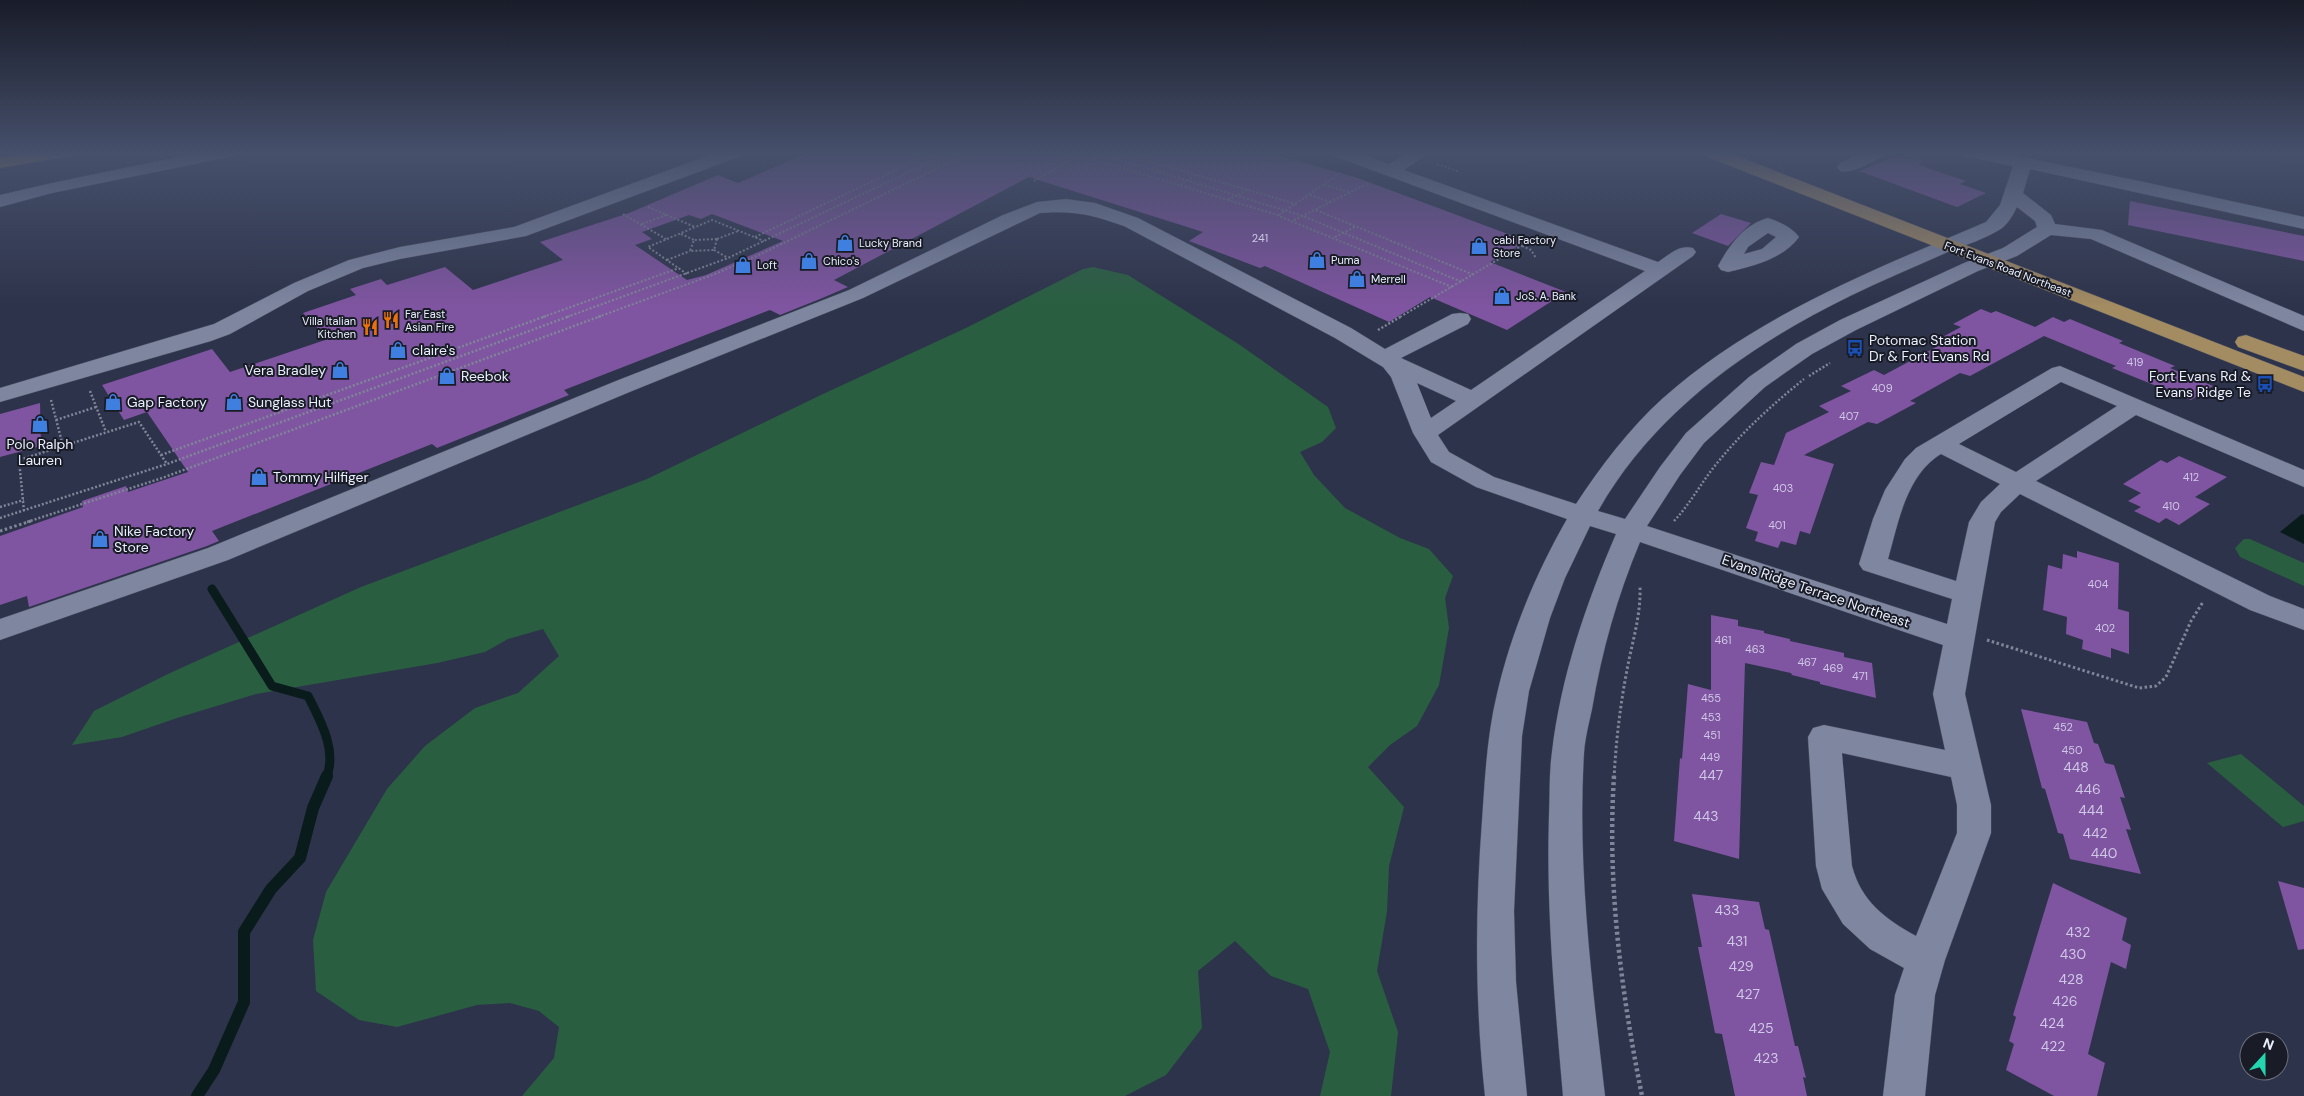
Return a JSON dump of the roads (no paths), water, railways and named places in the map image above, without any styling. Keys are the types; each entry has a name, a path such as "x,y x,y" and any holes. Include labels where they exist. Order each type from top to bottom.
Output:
{"main road":[{"name":"Fort Evans Road Northeast","path":"1841,203 2304,385"},
{"name":"Fort Evans Road Northeast","path":"1885,203 2304,364"}],"street":[{"path":"0,395 203,336 222,329 301,287 356,264 400,253 519,232 597,203"},
{"path":"1477,203 1660,270"},
{"path":"1506,1096 1498,1001 1494,898 1501,789 1510,702 1532,624 1570,534 1606,475 1634,440 1671,404 1725,360 1787,320 1993,226 2001,219 2010,203"},
{"path":"2024,203 2044,219 2047,229"},
{"path":"2211,203 2304,223"},
{"path":"0,630 218,554 624,386 856,294 1010,219 1037,208 1066,205 1095,209 1131,222 1260,288 1362,344 1387,360 1474,400"},
{"path":"1728,266 1775,228"},
{"path":"1584,1096 1571,970 1567,871 1568,752 1585,659 1605,592 1630,530 1669,472 1695,438 1757,382 1804,349 1848,325 1971,267 2010,252 2047,229 2095,234 2304,324"},
{"path":"1425,433 1686,252"},
{"path":"1387,360 1460,319"},
{"name":"Evans Ridge Terrace Northeast","path":"1387,360 1402,375 1425,433 1440,457 1485,482 1582,515 1959,635"},
{"path":"1966,594 1873,564 1894,495 1905,474 1925,453 2060,373 2304,479"},
{"path":"1904,1096 1915,995 1926,960 1974,833 1974,805 1949,694 1966,594 1982,522 1990,508 2018,482 2135,405"},
{"path":"1940,444 2260,603 2304,620"},
{"path":"1926,960 1883,937 1856,913 1840,889 1834,866 1824,737 1965,767"}],"waterway":[{"path":"212,589 272,686 308,696 322,725 329,747 329,768 326,778"},
{"path":"197,1096 214,1070 244,1002 244,932 271,889 300,858 313,808 327,776"}],"place":[{"name":"Lucky Brand","path":"845,243"},
{"name":"cabi Factory Store","path":"1479,246"},
{"name":"Puma","path":"1317,260"},
{"name":"Chico's","path":"809,261"},
{"name":"Loft","path":"743,265"},
{"name":"Merrell","path":"1357,279"},
{"name":"JoS. A. Bank","path":"1502,296"},
{"name":"Far East Asian Fire","path":"391,320"},
{"name":"Villa Italian Kitchen","path":"370,327"},
{"name":"Potomac Station Dr & Fort Evans Rd","path":"1855,348"},
{"name":"claire's","path":"398,350"},
{"name":"Vera Bradley","path":"340,370"},
{"name":"Reebok","path":"447,376"},
{"name":"Fort Evans Rd & Evans Ridge Te","path":"2265,384"},
{"name":"Gap Factory","path":"113,402"},
{"name":"Sunglass Hut","path":"234,402"},
{"name":"Polo Ralph Lauren","path":"40,424"},
{"name":"Tommy Hilfiger","path":"259,477"},
{"name":"Nike Factory Store","path":"100,539"}]}
